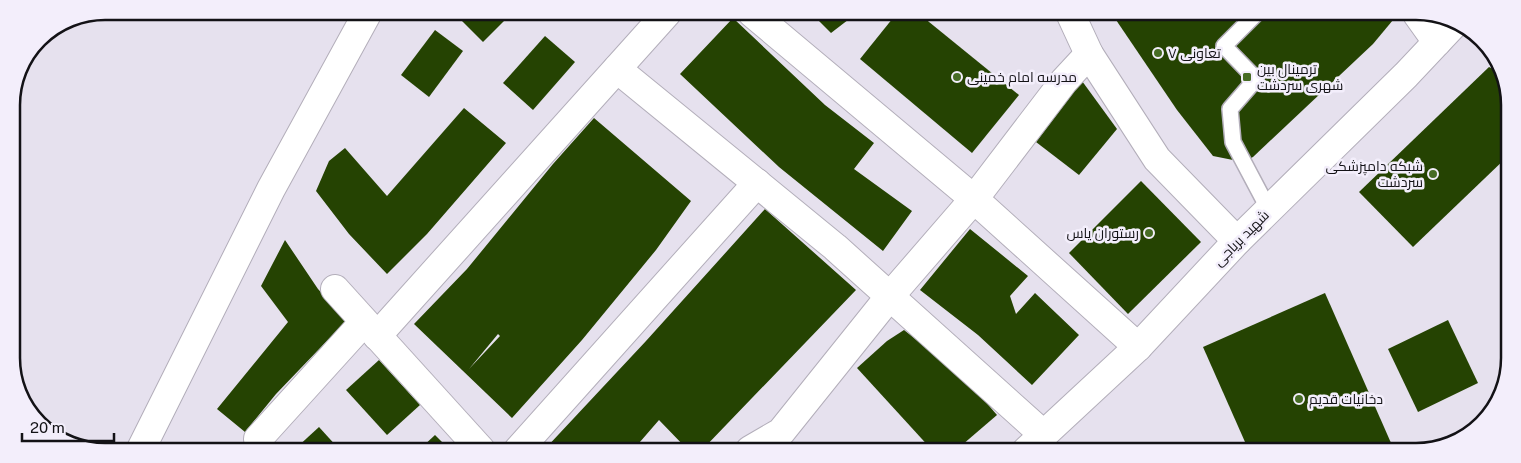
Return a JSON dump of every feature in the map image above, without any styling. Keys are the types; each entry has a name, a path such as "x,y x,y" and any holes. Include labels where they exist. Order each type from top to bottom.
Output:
{"street":[{"path":"144,443 271,188 364,20"},
{"path":"258,439 371,329 617,69 660,20"},
{"path":"771,20 1138,347"},
{"path":"1073,20 1089,54 1157,159 1237,241"},
{"path":"1429,21 1446,32"},
{"name":"شهید بریاجی","path":"1035,443 1138,347 1237,241 1446,32"},
{"path":"762,443 780,432 890,296 974,199 1064,81 1089,54"},
{"path":"617,69 835,247 890,296 1035,443"},
{"path":"524,443 757,183"},
{"path":"335,289 475,443"}],"lane":[{"path":"1250,20 1224,46 1256,79 1230,109 1233,142 1269,210"}],"building":[{"path":"461,20 505,20 483,42"},
{"path":"731,20 735,20 825,105 874,143 854,169 912,211 883,251 779,167 680,74"},
{"path":"818,20 848,20 831,33"},
{"path":"891,20 927,20 1019,95 972,153 860,59"},
{"name":"ترمینال بین شهری سردشت","path":"1116,20 1393,20 1373,44 1253,157 1243,162 1213,156 1177,110"},
{"path":"435,30 463,51 429,97 401,75"},
{"path":"545,36 575,62 533,110 503,83"},
{"name":"شبکه دامپزشکی سردشت","path":"1489,67 1493,69 1497,77 1501,105 1501,163 1413,247 1359,192"},
{"path":"1082,81 1117,129 1079,175 1036,142"},
{"path":"464,108 506,143 427,234 387,274 349,234 316,191 329,161 345,148 387,196"},
{"path":"594,118 691,201 656,250 582,340 512,418 414,324 467,269 553,164","holes":["498,334 500,336 469,369"]},
{"path":"1141,181 1201,242 1128,314 1069,253"},
{"path":"765,209 856,290 709,443 681,443 659,420 639,443 551,443"},
{"path":"970,229 1028,276 1010,296 1016,314 1035,293 1079,335 1032,385 978,335 920,290"},
{"path":"285,240 318,289 346,321 276,394 245,432 217,409 288,322 261,286"},
{"name":"دخانیات قدیم","path":"1325,293 1391,443 1245,443 1203,347"},
{"path":"1448,320 1478,383 1418,412 1388,349"},
{"path":"904,330 964,377 997,415 964,443 926,443 857,368 887,341"},
{"path":"379,360 420,405 387,435 346,390"},
{"path":"319,427 334,443 302,443"},
{"path":"435,435 443,443 426,443"}],"place":[{"name":"تعاونی ۷","path":"1158,53"},
{"name":"مدرسه امام خمینی","path":"957,77"},
{"name":"ترمینال بین شهری سردشت","path":"1247,77"},
{"name":"شبکه دامپزشکی سردشت","path":"1433,174"},
{"name":"رستوران یاس","path":"1149,233"},
{"name":"دخانیات قدیم","path":"1299,399"}]}
